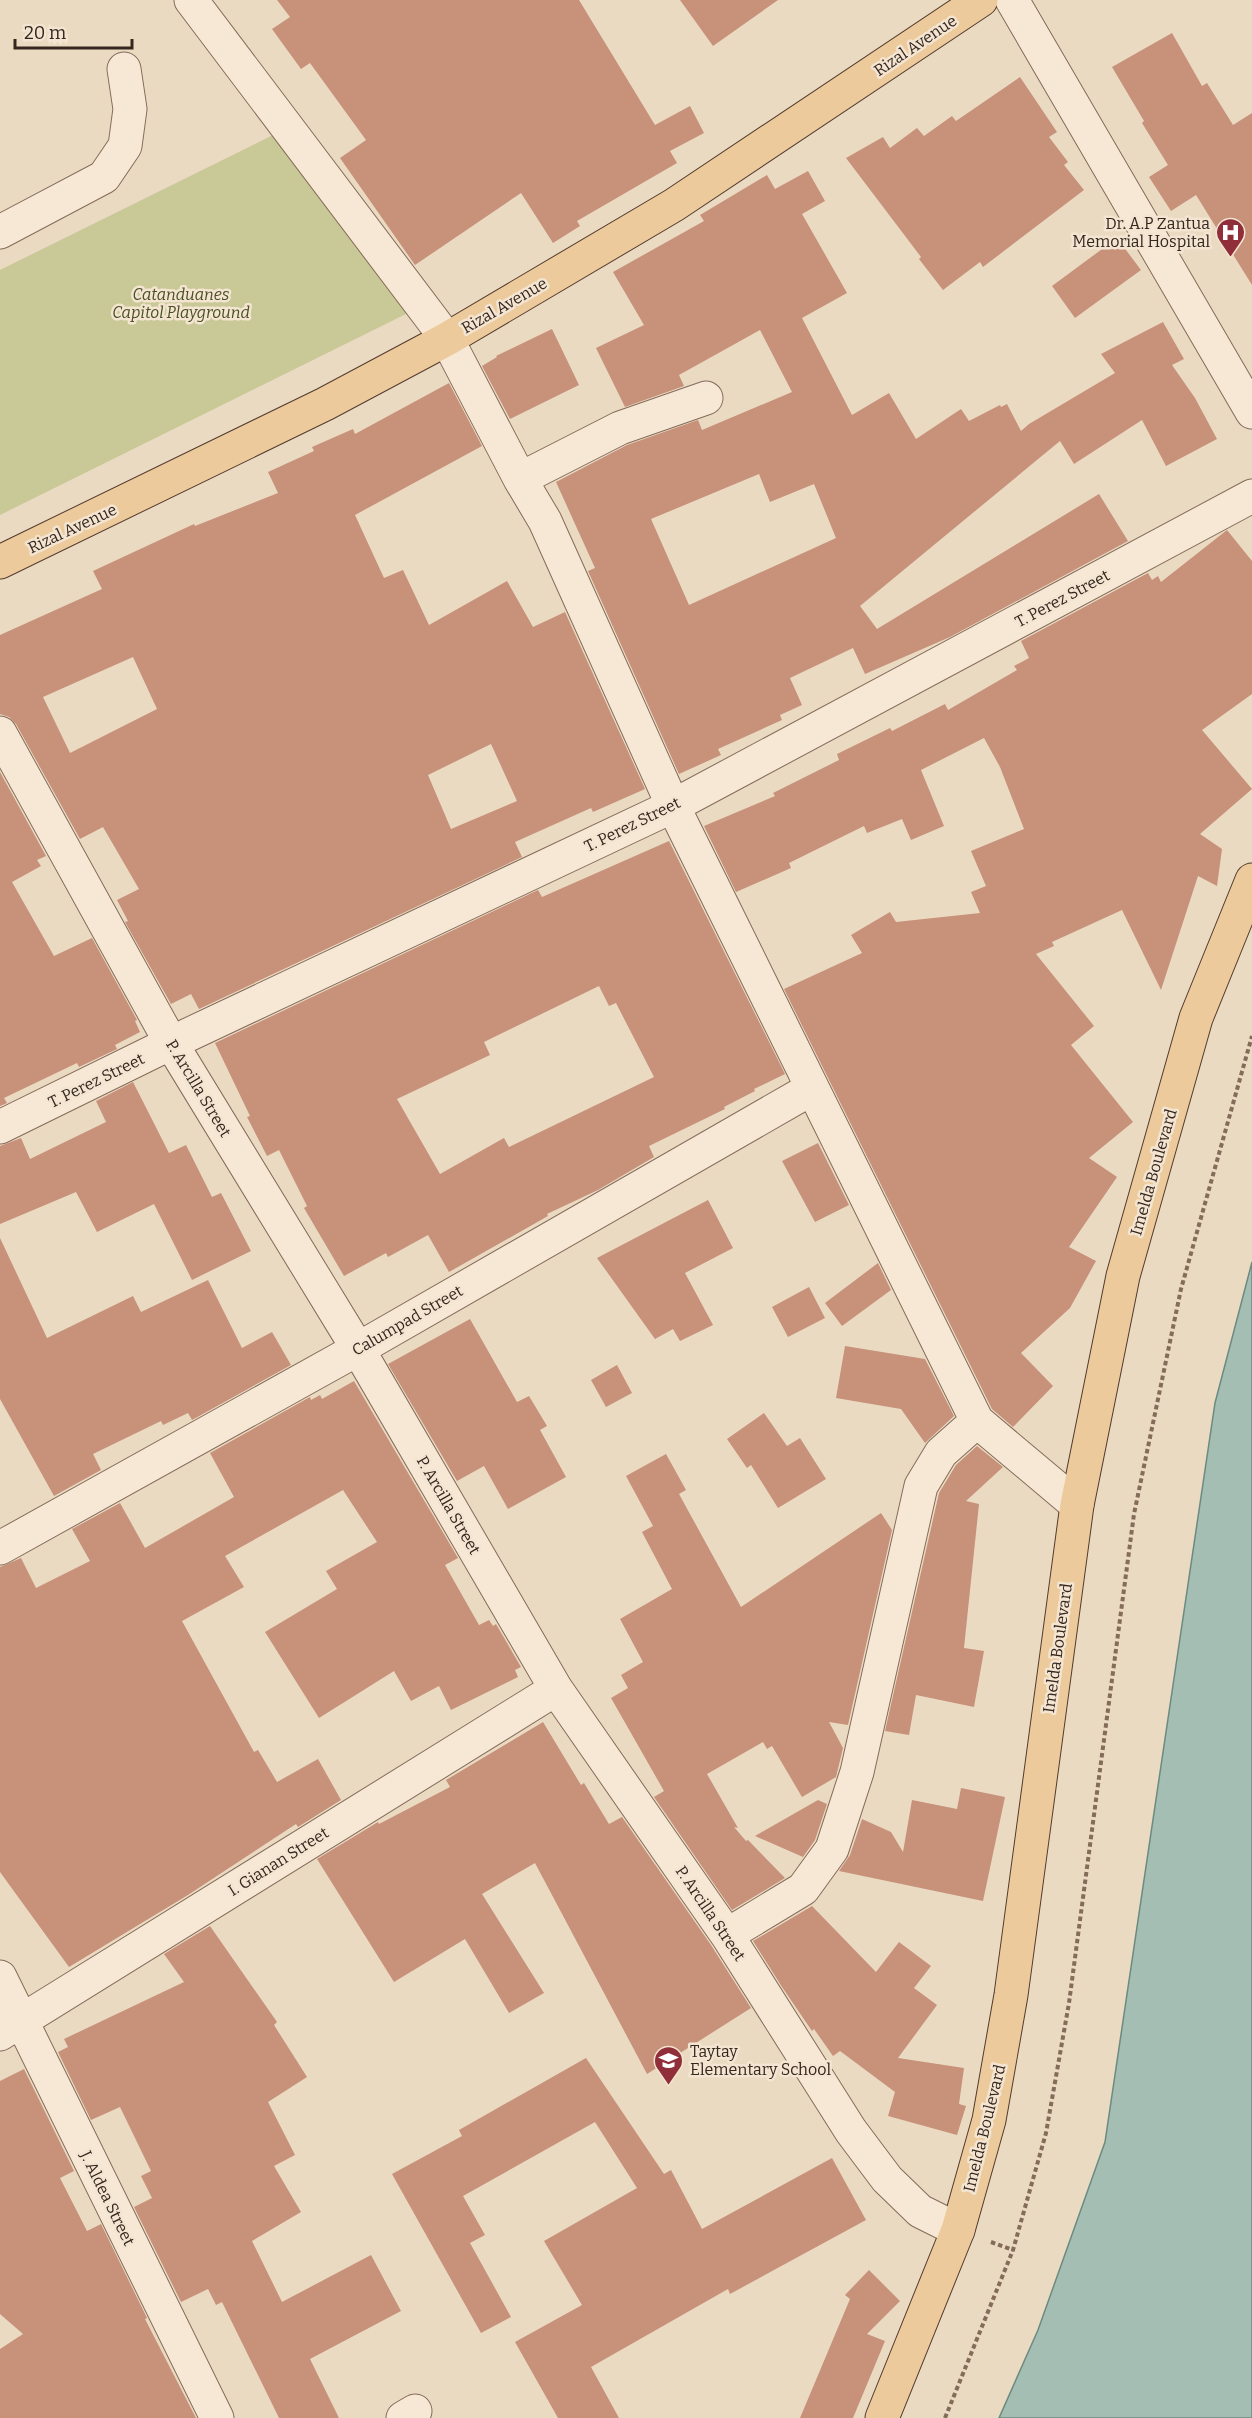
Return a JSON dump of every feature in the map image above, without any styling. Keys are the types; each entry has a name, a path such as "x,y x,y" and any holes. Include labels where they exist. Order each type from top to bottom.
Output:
{"main road":[{"name":"Rizal Avenue","path":"0,562 325,404 447,339 674,205 981,0"},
{"name":"Imelda Boulevard","path":"882,2418 958,2230 989,2120 1001,2059 1077,1505 1124,1276 1196,1018 1252,880"}],"street":[{"path":"191,0 447,339 520,479 545,521 673,806 977,1421 1077,1505"},
{"path":"1012,0 1252,412"},
{"path":"0,232 104,177 125,147 130,109 124,69"},
{"path":"520,479 620,428 706,398"},
{"name":"T. Perez Street","path":"0,1127 171,1043 673,806 1252,496"},
{"name":"P. Arcilla Street","path":"0,733 171,1043 358,1348 556,1689 727,1935 851,2131 887,2179 920,2211 958,2230"},
{"name":"Calumpad Street","path":"0,1548 358,1348 811,1089"},
{"path":"727,1935 803,1890 832,1849 857,1772 921,1486 941,1453 977,1421"},
{"name":"I. Gianan Street","path":"10,2028 556,1689"},
{"name":"J. Aldea Street","path":"0,1977 10,2028 217,2418"}],"path":[{"path":"945,2418 1013,2250 1046,2133 1070,1992 1134,1514 1180,1289 1252,1036"}],"green space":[{"name":"Catanduanes Capitol Playground","path":"277,133 410,312 0,515 0,270"}],"shaded area":[{"path":"1252,1262 1252,2418 999,2418 1038,2330 1105,2142 1215,1403"}],"building":[{"path":"277,0 579,0 655,125 690,106 704,133 670,151 677,163 577,221 580,226 553,243 521,193 415,265 340,158 366,140 310,63 301,69 272,29 290,17"},
{"path":"680,0 778,0 713,46"},
{"path":"1172,33 1202,86 1207,83 1233,125 1252,113 1252,285 1196,195 1171,211 1149,177 1168,165 1112,67"},
{"path":"1020,77 1057,132 1049,137 1068,162 1064,165 1084,190 983,267 980,262 943,290 919,259 921,257 846,158 883,137 890,148 917,128 924,136 952,116 956,121"},
{"path":"808,171 825,201 802,214 847,293 802,318 852,415 889,393 916,439 961,409 969,421 1000,405 1001,407 1007,404 1021,431 1115,373 1101,354 1163,322 1184,359 1172,365 1195,398 1217,439 1166,466 1142,420 1074,464 1060,441 860,606 877,629 1099,494 1128,541 950,637 865,674 853,648 790,678 802,705 780,715 782,720 718,749 721,755 679,774 588,571 595,568 556,482 627,445 698,420 702,430 792,392 760,330 679,375 684,386 625,407 596,348 644,325 613,272 704,221 700,215 767,175 775,189","holes":["759,474 770,502 814,484 836,538 689,605 651,519"]},
{"path":"1117,238 1141,270 1075,318 1052,286"},
{"path":"552,329 579,385 510,419 482,366 496,356"},
{"path":"449,383 482,446 355,515 384,578 403,570 429,625 507,581 533,627 565,612 645,789 593,812 591,808 515,842 522,857 199,1009 191,994 171,1004 125,922 128,921 117,900 139,889 103,827 80,839 16,724 9,717 0,714 0,635 102,589 93,571 194,524 195,526 278,493 268,472 314,451 312,447 353,429 355,434","holes":["133,657 157,709 70,753 43,697","491,744 517,801 451,829 428,775"]},
{"path":"1227,530 1252,561 1252,694 1202,730 1252,789 1200,834 1222,849 1217,886 1198,876 1161,990 1122,910 1052,942 1054,946 1036,954 1094,1026 1071,1045 1133,1122 1089,1158 1117,1177 1069,1247 1096,1261 1070,1308 1021,1353 1053,1386 1013,1427 992,1409 784,989 862,953 851,935 890,912 896,922 980,913 971,892 986,886 971,851 1024,829 1000,767 984,738 921,770 944,826 911,840 902,819 867,833 864,826 789,863 791,868 736,892 704,826 775,796 773,793 839,760 837,754 890,728 892,731 945,704 948,710 1017,670 1014,666 1029,658 1021,641 1148,573 1152,580 1158,576 1161,582"},
{"path":"0,772 46,856 37,860 41,866 12,882 54,956 92,938 137,1020 135,1021 140,1032 115,1045 117,1049 79,1067 77,1063 4,1098 7,1103 0,1106"},
{"path":"669,841 785,1074 754,1089 755,1091 724,1107 725,1109 649,1146 654,1157 598,1190 547,1214 548,1216 449,1272 428,1235 388,1257 386,1253 344,1276 304,1208 307,1206 279,1150 267,1156 247,1117 250,1116 215,1043 538,890 542,897","holes":["599,986 609,1006 616,1003 654,1077 509,1147 504,1138 440,1174 397,1099 490,1055 484,1042"]},
{"path":"133,1082 169,1153 186,1145 212,1197 221,1193 251,1251 192,1280 154,1204 97,1232 76,1192 0,1224 0,1146 21,1138 30,1159 106,1122 96,1101"},
{"path":"818,1143 849,1205 815,1222 782,1161"},
{"path":"708,1200 733,1248 685,1273 713,1325 680,1341 673,1329 655,1339 597,1258"},
{"path":"0,1238 47,1338 133,1296 141,1312 208,1280 242,1348 272,1332 291,1365 192,1420 188,1413 163,1425 161,1421 93,1454 101,1470 54,1496 0,1399"},
{"path":"878,1263 891,1290 842,1326 825,1303"},
{"path":"809,1287 825,1318 788,1337 772,1307"},
{"path":"470,1319 517,1402 529,1396 547,1426 540,1430 566,1477 508,1509 484,1466 457,1481 388,1364"},
{"path":"845,1346 925,1359 954,1416 925,1443 901,1409 836,1398"},
{"path":"617,1365 632,1393 606,1407 591,1380"},
{"path":"354,1381 458,1558 445,1565 479,1625 489,1620 493,1626 496,1624 521,1667 515,1670 518,1677 451,1710 439,1686 411,1701 394,1671 319,1718 265,1632 337,1589 326,1571 377,1542 343,1490 225,1556 244,1587 182,1621 254,1752 258,1750 277,1782 318,1759 341,1800 298,1827 296,1824 188,1895 69,1967 0,1872 0,1567 21,1558 36,1588 90,1561 72,1529 120,1503 145,1548 234,1497 210,1453 310,1397 311,1400 320,1395 322,1399"},
{"path":"764,1413 787,1446 800,1438 826,1479 778,1508 751,1465 747,1468 727,1439"},
{"path":"977,1446 1003,1467 966,1501 979,1504 964,1648 984,1651 974,1707 916,1695 909,1735 885,1731 939,1493 956,1465"},
{"path":"666,1454 686,1490 679,1494 741,1607 881,1513 892,1530 848,1725 829,1722 843,1748 836,1777 802,1797 772,1746 767,1749 763,1742 707,1774 738,1828 734,1827 785,1878 732,1910 654,1797 664,1791 611,1698 628,1688 621,1675 643,1662 620,1619 672,1589 642,1532 653,1526 626,1476"},
{"path":"543,1722 581,1785 584,1783 609,1824 622,1817 711,1945 751,2008 647,2074 535,1863 482,1894 544,1993 509,2013 465,1939 394,1982 317,1859 378,1822 379,1824 450,1787 446,1780"},
{"path":"961,1788 1005,1797 983,1901 839,1871 850,1855 862,1819 891,1832 903,1852 912,1800 957,1809"},
{"path":"818,1800 827,1804 815,1840 803,1857 755,1836"},
{"path":"812,1906 876,1972 899,1942 931,1966 914,1988 937,2005 898,2058 964,2068 959,2104 966,2106 957,2135 888,2116 895,2092 840,2051 833,2056 814,2029 812,2031 782,1987 753,1941"},
{"path":"210,1926 277,2022 274,2025 307,2077 268,2102 295,2155 274,2166 301,2212 252,2241 282,2302 371,2255 401,2311 310,2359 339,2418 279,2418 222,2302 216,2305 208,2289 181,2302 134,2207 152,2198 141,2176 151,2171 120,2107 91,2120 58,2052 68,2047 64,2039 184,1982 164,1954"},
{"path":"586,2058 664,2174 671,2170 702,2229 832,2158 866,2220 730,2294 728,2289 591,2367 619,2418 558,2418 515,2342 582,2305 544,2241 637,2188 595,2122 463,2196 485,2235 470,2243 511,2317 481,2333 392,2174 462,2136 459,2130"},
{"path":"24,2069 74,2171 60,2178 87,2231 101,2224 147,2318 145,2319 196,2418 0,2418 0,2349 23,2334 0,2314 0,2081"},
{"path":"869,2270 900,2301 867,2334 885,2341 853,2418 800,2418 850,2299 845,2295"}],"place":[{"name":"Dr. A.P Zantua Memorial Hospital","path":"1231,258"},
{"name":"Taytay Elementary School","path":"669,2086"}]}
